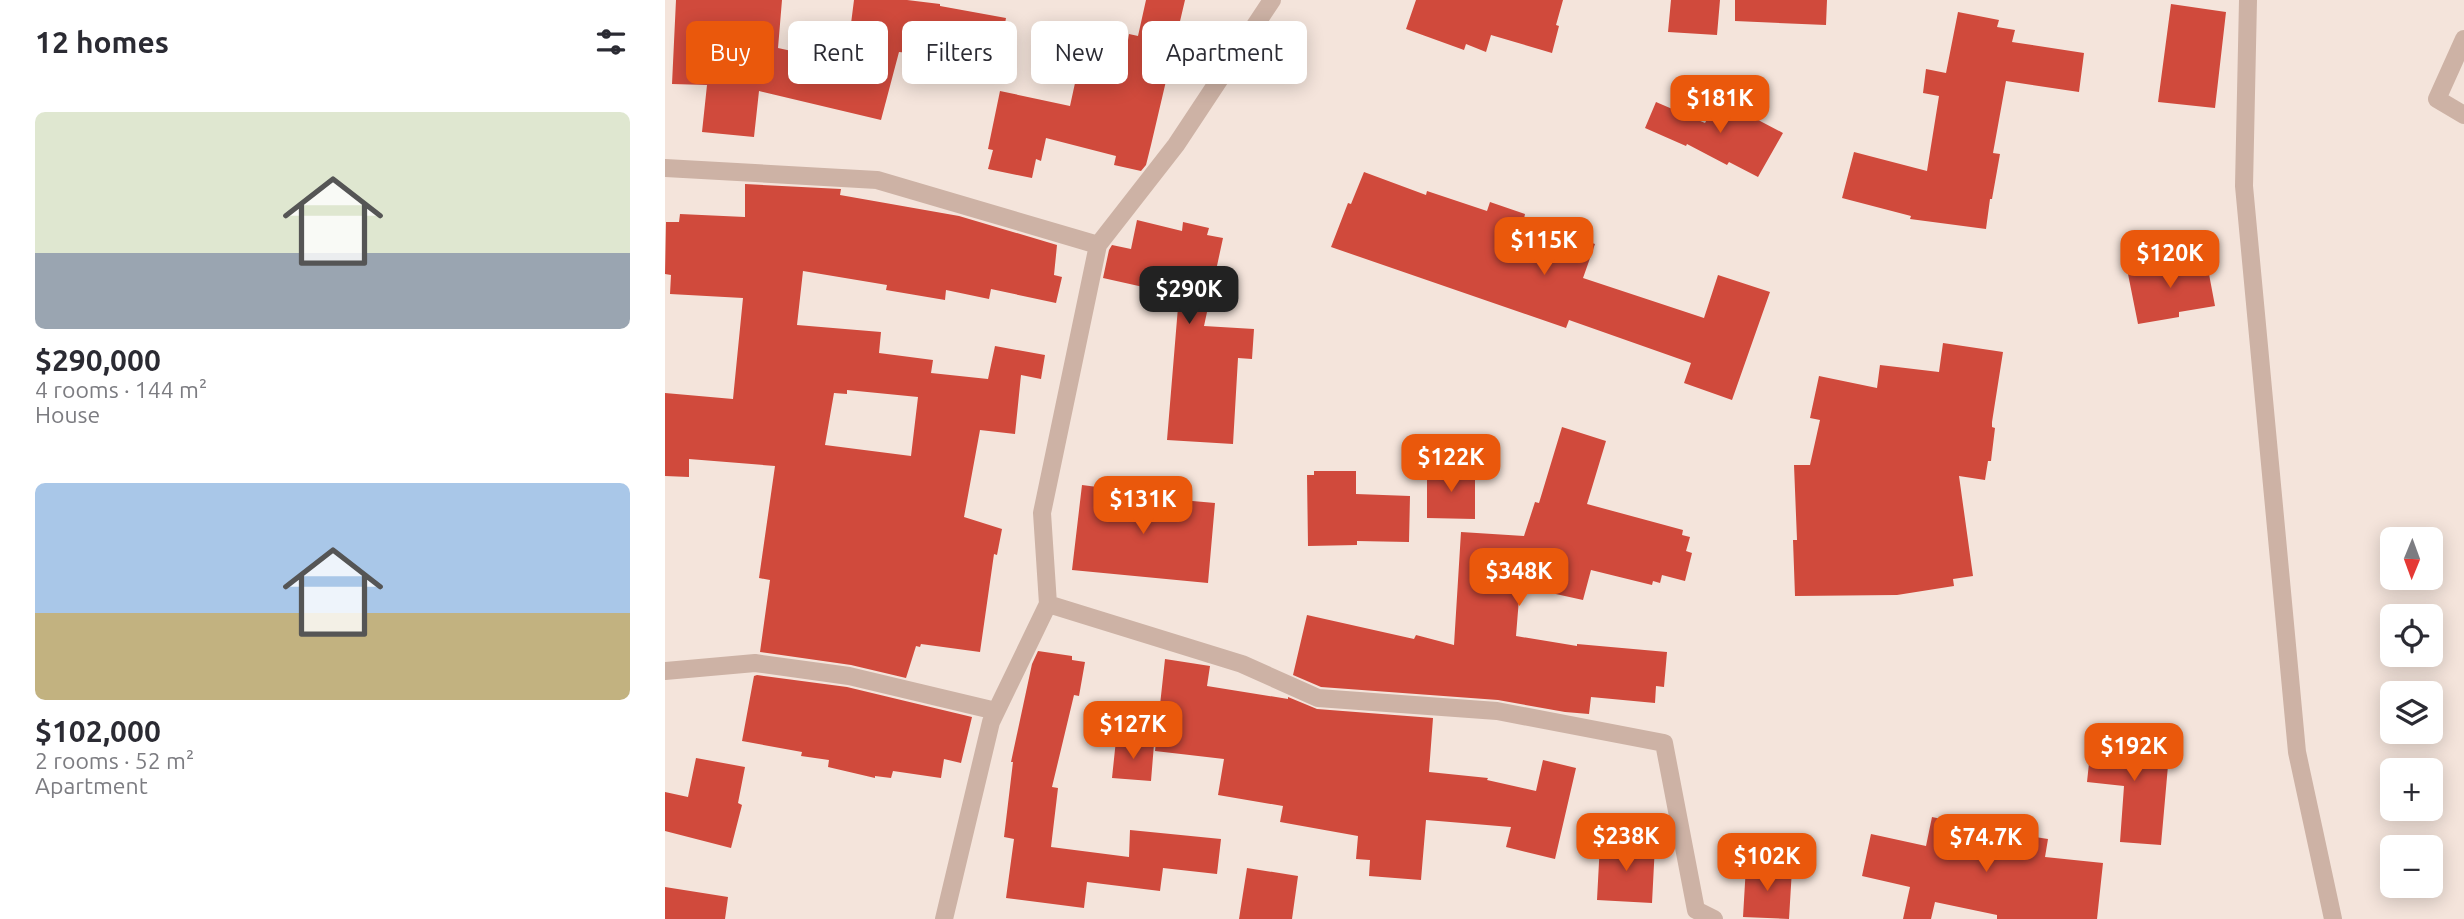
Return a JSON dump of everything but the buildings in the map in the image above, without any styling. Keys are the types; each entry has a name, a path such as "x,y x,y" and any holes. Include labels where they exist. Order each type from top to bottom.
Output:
{"street":[{"path":"944,919 991,722 1048,604 1042,513 1098,245 1177,145 1272,0"},
{"path":"2248,0 2245,186 2247,214 2297,752 2333,919"},
{"path":"2464,39 2437,99 2464,115"},
{"path":"665,167 877,180 1098,245"},
{"path":"1048,604 1242,664 1318,698 1497,711 1664,743 1696,910 1714,919"},
{"path":"665,671 755,663 849,676 996,710"}]}
